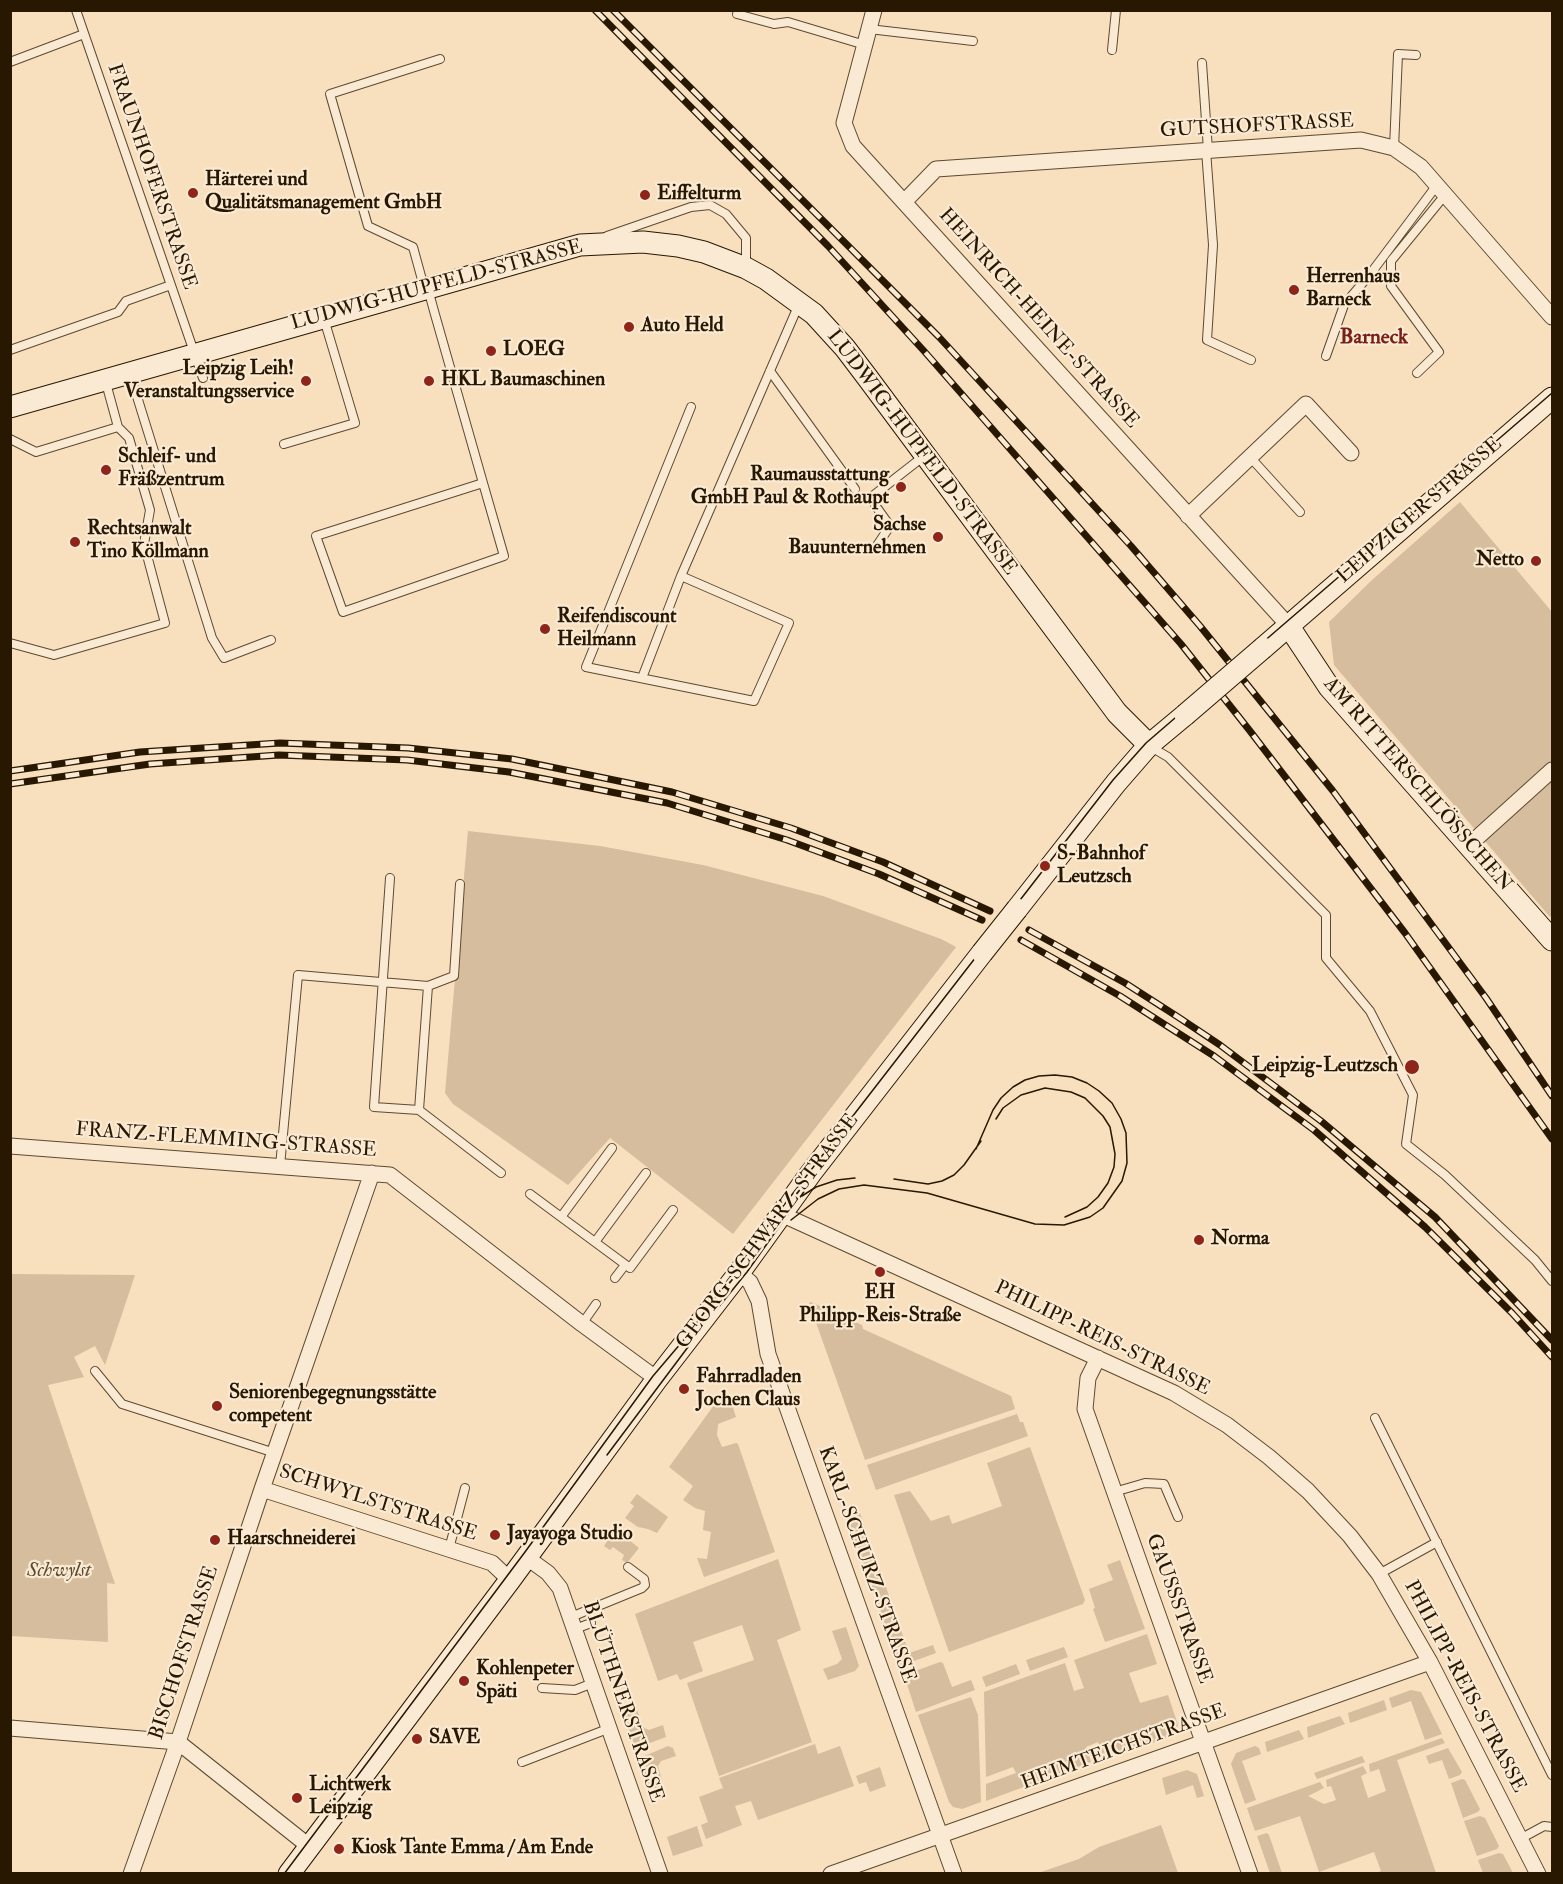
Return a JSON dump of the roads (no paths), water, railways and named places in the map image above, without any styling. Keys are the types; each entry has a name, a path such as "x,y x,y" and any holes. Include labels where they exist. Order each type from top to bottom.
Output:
{"main road":[{"name":"LUDWIG-HUPFELD-STRASSE","path":"10,407 580,245 643,242 704,252 746,268 766,279 814,314 844,348 1117,713 1149,745"},
{"name":"LEIPZIGER STRASSE","path":"1287,625 1552,398"},
{"name":"GEORG-SCHWARZ-STRASSE","path":"289,1874 781,1214 1116,783 1149,745 1287,625"},
{"name":"AM RITTERSCHLÖSSCHEN","path":"1287,625 1329,687 1552,940"}],"street":[{"name":"HEINRICH-HEINE-STRASSE","path":"874,10 844,123 853,146 1287,625"},
{"name":"GUTSHOFSTRASSE","path":"904,202 936,169 1361,140 1394,148 1421,167 1552,317"},
{"path":"1188,516 1306,404 1351,453"},
{"path":"1469,845 1552,770"},
{"name":"FRANZ-FLEMMING-STRASSE","path":"10,1146 390,1174 582,1324 657,1379"},
{"name":"BISCHOFSTRASSE","path":"131,1874 372,1173"},
{"name":"PHILIPP-REIS-STRASSE","path":"781,1214 1174,1393 1227,1425 1308,1491 1350,1536 1379,1574 1430,1662 1538,1874"},
{"name":"KARL-SCHURZ-STRASSE","path":"739,1273 750,1282 759,1301 768,1354 954,1874"},
{"name":"GAUSSSTRASSE","path":"1098,1358 1088,1378 1085,1409 1250,1874"},
{"name":"SCHWYLSTSTRASSE","path":"262,1489 492,1563 510,1580"},
{"name":"BLÜTHNERSTRASSE","path":"526,1557 548,1573 560,1588 660,1874"},
{"name":"HEIMTEICHSTRASSE","path":"831,1874 1430,1662"},
{"path":"10,1728 178,1742 310,1846"}],"lane":[{"name":"FRAUNHOFERSTRASSE","path":"76,10 203,378"},
{"path":"1112,50 1116,10"},
{"path":"737,14 774,24 788,22 865,45"},
{"path":"869,29 973,41"},
{"path":"10,62 84,34"},
{"path":"1394,148 1398,54 1416,55"},
{"path":"440,59 330,94 368,226 413,248 426,288 483,483 504,556 343,612 316,536 483,483"},
{"path":"1202,63 1213,245 1207,340 1251,360"},
{"path":"1326,356 1344,305 1441,190"},
{"path":"1417,373 1438,352 1391,286 1391,261 1441,190"},
{"path":"580,245 691,207 710,205 726,214 746,238 746,268"},
{"path":"10,350 118,312 126,301 171,285"},
{"path":"642,678 681,576 799,303"},
{"path":"284,444 355,423 323,317"},
{"path":"770,370 855,489"},
{"path":"129,373 212,638 224,658 271,640"},
{"path":"10,643 54,655 165,623 144,544 150,510 129,438 118,427 105,380"},
{"path":"681,576 789,623 754,701 586,667 691,407"},
{"path":"10,439 36,452 118,427"},
{"path":"874,550 890,526 875,505 874,495 925,455"},
{"path":"1250,457 1300,512"},
{"path":"1149,745 1168,757 1326,915 1326,958 1370,1011 1413,1095 1406,1144 1444,1175 1535,1260 1552,1281"},
{"path":"390,878 374,1107 419,1110 501,1173"},
{"path":"280,1166 298,975 428,986 454,976 460,884"},
{"path":"419,1110 428,986"},
{"path":"561,1217 612,1148"},
{"path":"595,1242 646,1173"},
{"path":"530,1194 630,1268 673,1210"},
{"path":"615,1278 625,1265"},
{"path":"582,1324 596,1304"},
{"path":"95,1371 122,1404 275,1453"},
{"path":"1375,1418 1552,1775"},
{"path":"1114,1492 1144,1483 1164,1484 1178,1517"},
{"path":"448,1549 465,1488"},
{"path":"1379,1574 1437,1542"},
{"path":"573,1623 645,1585 644,1579 628,1567"},
{"path":"573,1623 591,1623"},
{"path":"542,1688 575,1690 594,1683"},
{"path":"522,1762 592,1737 610,1728"},
{"path":"1521,1839 1544,1826 1552,1827"}],"tram line":[{"path":"284,1874 525,1552 653,1376 687,1336 763,1232 1113,780 1146,743 1552,393"},
{"path":"791,1220 818,1199 839,1189 864,1185 927,1193 1035,1224 1064,1225 1090,1217 1103,1208 1122,1181 1127,1163 1126,1133 1112,1103 1087,1083 1072,1077 1055,1075 1025,1080 1001,1098 993,1110 976,1149"},
{"path":"996,1119 1003,1108 1021,1095 1045,1088 1071,1092 1085,1098 1103,1116 1110,1127 1115,1154 1114,1167 1108,1183 1087,1207 1065,1217"},
{"path":"894,1179 928,1184 942,1181 954,1175 964,1165 981,1141"},
{"path":"802,1196 816,1187 837,1180 855,1178"},
{"path":"717,1309 747,1272 808,1186"},
{"path":"607,1455 688,1347"}],"railway":[{"path":"595,10 828,246 924,351 1181,644 1405,933 1552,1139"},
{"path":"613,10 939,337 1131,546 1200,626 1333,791 1486,998 1552,1096"},
{"path":"10,771 140,752 280,743 408,748 512,759 672,792 791,828 883,862 990,911"},
{"path":"10,784 150,764 279,755 407,760 509,772 667,803 787,840 879,874 982,920"},
{"path":"1029,930 1125,983 1178,1017 1220,1045 1321,1121 1435,1217 1552,1340"},
{"path":"1021,940 1120,996 1214,1056 1314,1130 1425,1227 1512,1313 1552,1357"}],"place":[{"name":"Härterei und Qualitätsmanagement GmbH","path":"193,193"},
{"name":"Eiffelturm","path":"645,195"},
{"name":"Herrenhaus Barneck","path":"1294,290"},
{"name":"Auto Held","path":"629,327"},
{"name":"LOEG","path":"491,351"},
{"name":"Leipzig Leih! Veranstaltungsservice","path":"306,381"},
{"name":"HKL Baumaschinen","path":"429,381"},
{"name":"Schleif- und Fräßzentrum","path":"106,470"},
{"name":"Raumausstattung GmbH Paul & Rothaupt","path":"901,487"},
{"name":"Sachse Bauunternehmen","path":"938,537"},
{"name":"Rechtsanwalt Tino Köllmann","path":"75,542"},
{"name":"Netto","path":"1536,561"},
{"name":"Reifendiscount Heilmann","path":"545,629"},
{"name":"S-Bahnhof Leutzsch","path":"1045,866"},
{"name":"Leipzig-Leutzsch","path":"1412,1067"},
{"name":"Norma","path":"1199,1240"},
{"name":"EH Philipp-Reis-Straße","path":"880,1272"},
{"name":"Fahrradladen Jochen Claus","path":"684,1389"},
{"name":"Seniorenbegegnungsstätte competent","path":"217,1406"},
{"name":"Jayayoga Studio","path":"495,1535"},
{"name":"Haarschneiderei","path":"215,1540"},
{"name":"Kohlenpeter Späti","path":"464,1681"},
{"name":"SAVE","path":"417,1739"},
{"name":"Lichtwerk Leipzig","path":"297,1798"},
{"name":"Kiosk Tante Emma / Am Ende","path":"339,1849"}],"district":[{"name":"Barneck","path":"1374,338"}],"park label":[{"name":"Schwylst","path":"59,1572"}]}
